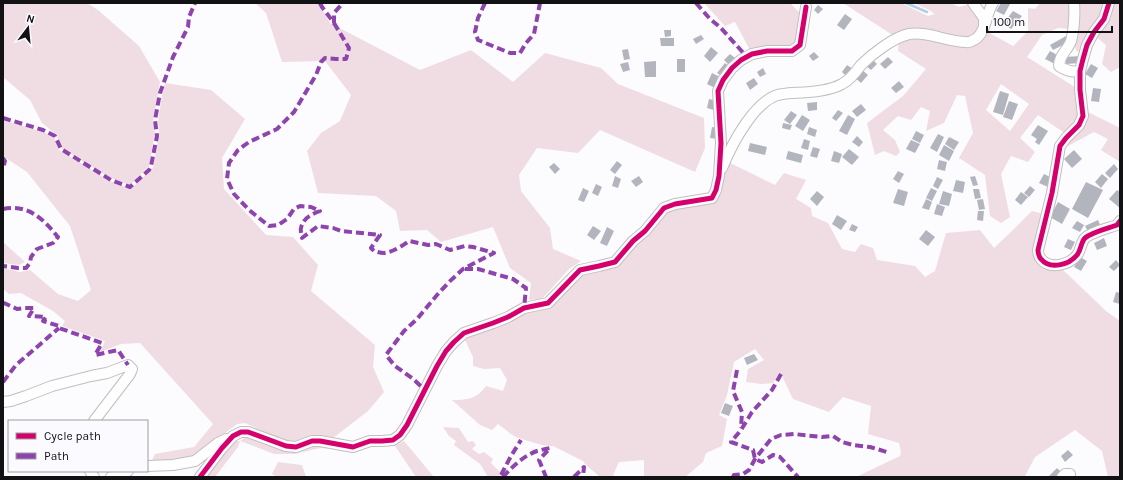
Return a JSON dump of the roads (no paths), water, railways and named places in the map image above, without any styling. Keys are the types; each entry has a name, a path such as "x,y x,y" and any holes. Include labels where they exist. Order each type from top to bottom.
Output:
{"street":[{"path":"973,3 984,18 984,28"},
{"path":"148,466 173,465 195,461 218,443 241,432 248,432 286,446 296,447 312,441 353,447 370,441 393,440 400,435 407,425 446,351 464,333 508,317 524,308 548,303 580,270 615,262 633,241 645,231 664,208 675,204 712,198 725,160 747,121 763,103 772,96 827,89 842,84 874,54 897,38 909,34 921,34 967,43 977,38 984,28 991,6 994,3"},
{"path":"1074,3 1075,8 1071,41 1059,61 1059,66 1065,70 1076,72 1080,71"},
{"path":"1109,3 1104,19 1094,32 1087,45 1080,71 1080,90 1083,116 1079,125 1060,146 1052,193 1038,250 1040,258 1048,264 1057,266 1066,262 1076,256 1085,239 1092,234 1117,225 1120,221"},
{"path":"719,176 721,143 718,90 723,80 732,68 741,60 752,54 767,51 792,51 800,45 806,7"},
{"path":"3,402 11,401 52,386 107,373 128,366 132,369 130,374 95,420"},
{"path":"200,477 233,436"},
{"path":"110,477 125,472"},
{"path":"1062,477 1065,474 1070,474 1070,477"}],"waterway":[{"path":"906,3 927,12"}]}
